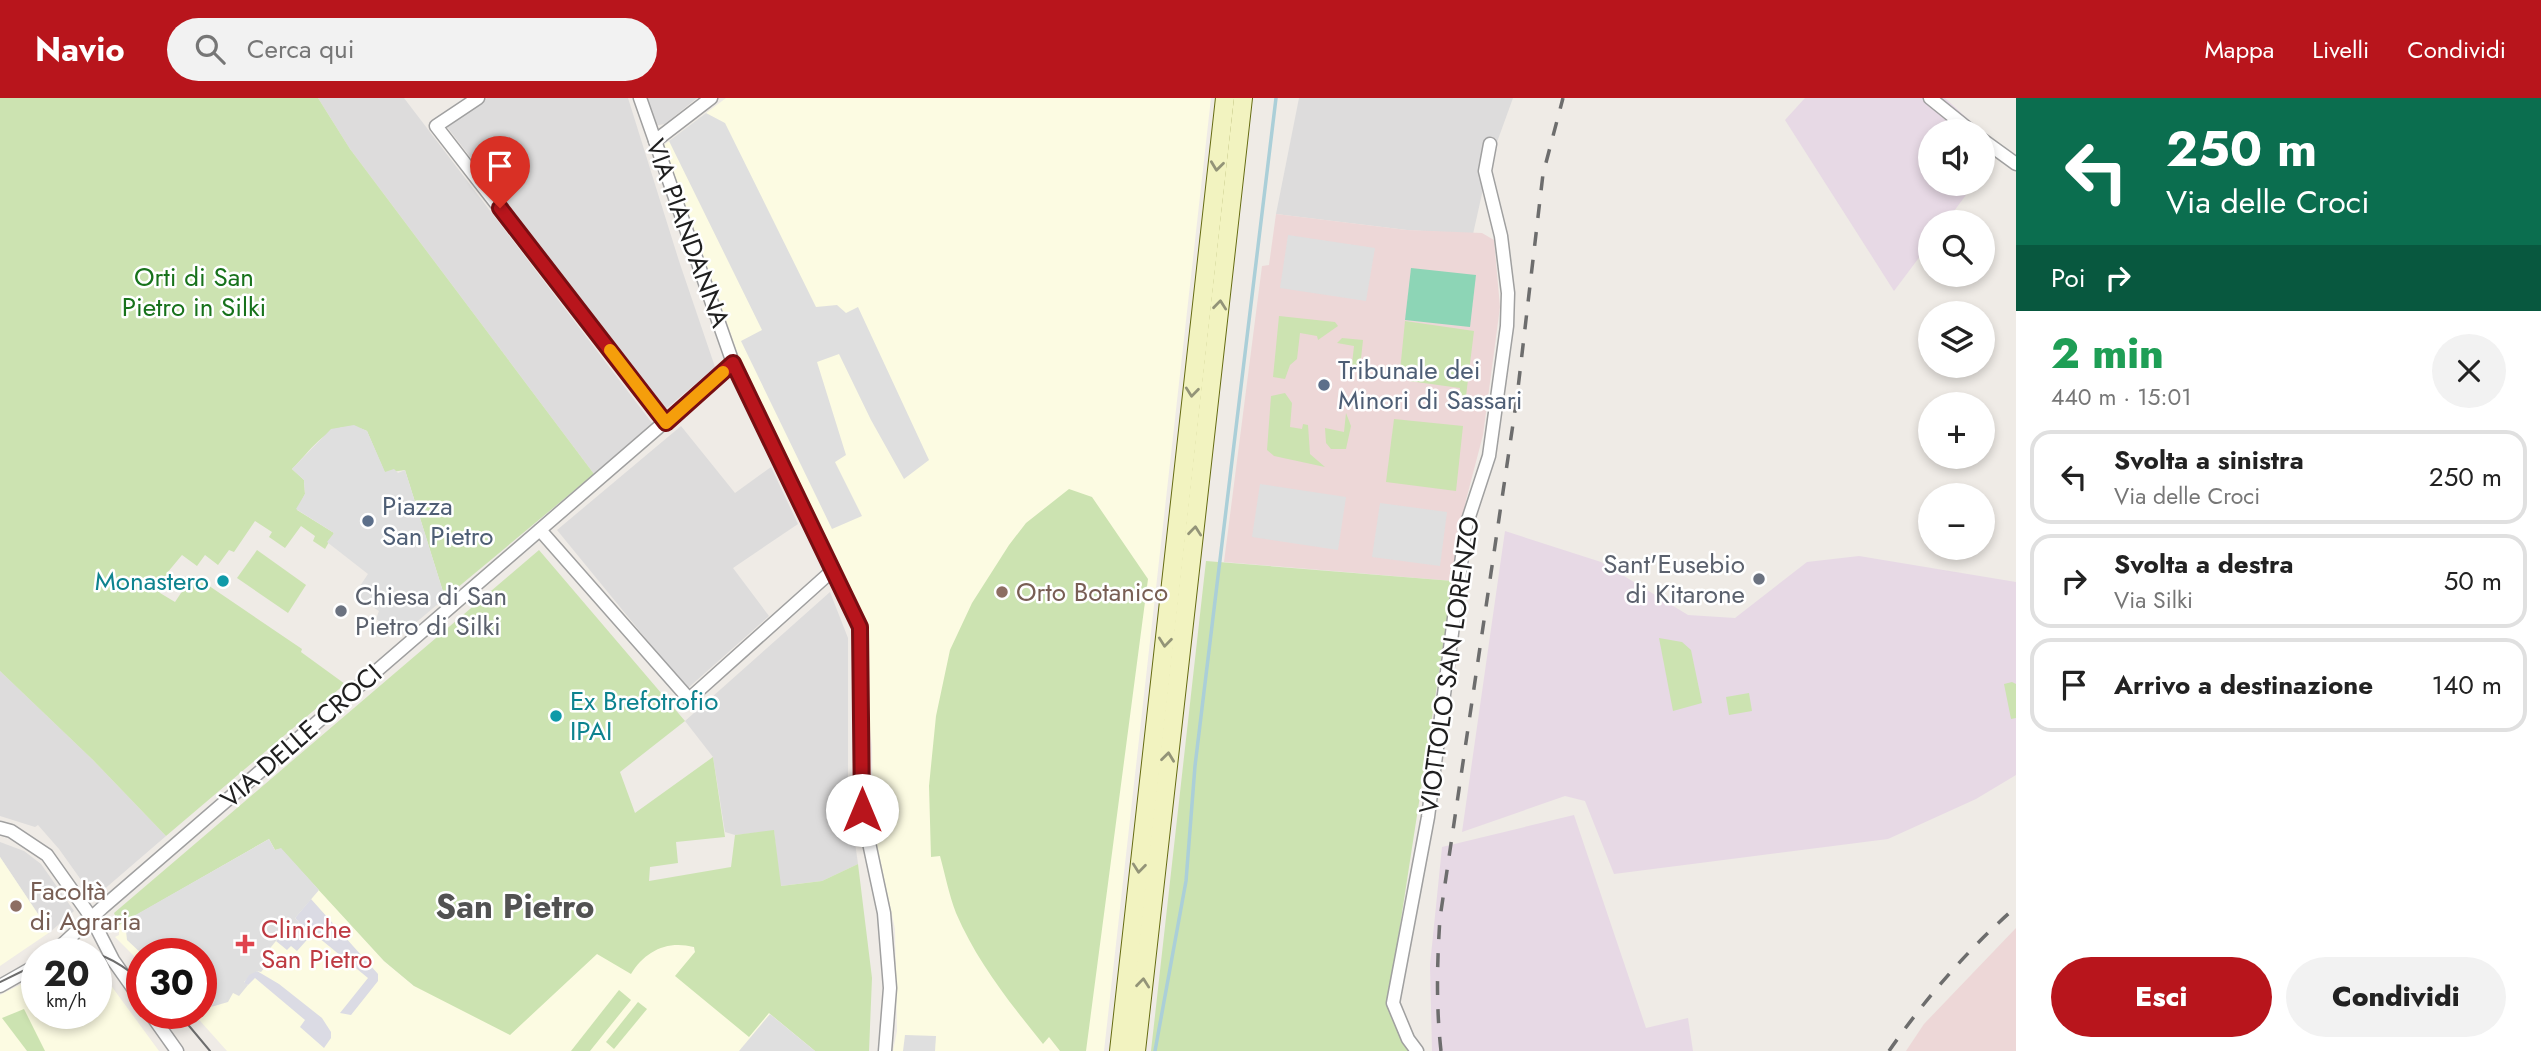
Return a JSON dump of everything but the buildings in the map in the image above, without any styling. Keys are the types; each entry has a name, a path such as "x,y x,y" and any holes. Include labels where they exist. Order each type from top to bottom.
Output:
{"main road":[{"path":"1119,1051 1225,98"},
{"path":"1136,1051 1243,98"}],"street":[{"path":"478,98 436,125 666,423"},
{"name":"VIA PIANDANNA","path":"640,98 733,363 860,627 862,810 884,914 890,988 885,1051"},
{"path":"655,141 711,98"},
{"path":"1930,98 1956,119"},
{"name":"VIOTTOLO SAN LORENZO","path":"1417,1051 1408,1039 1393,1003 1428,817 1466,526 1489,456 1507,326 1508,293 1501,236 1485,172 1490,144"},
{"path":"1995,149 2016,164"},
{"name":"VIA DELLE CROCI","path":"69,938 733,363"},
{"path":"540,530 689,699 833,570"},
{"path":"0,828 11,831 47,855 91,917 113,960 126,978"},
{"path":"0,986 21,974"},
{"path":"161,1029 177,1051"}],"shaded area":[{"path":"318,98 404,98 652,423 594,474 350,149"},
{"path":"487,98 628,98 715,367 666,409 447,127"},
{"path":"644,98 697,98 665,124 653,126"},
{"name":"Orto Botanico","path":"726,98 1211,98 1104,1051 893,1051 897,1031 895,929 873,825 872,747 858,623 837,561 743,368 664,145"},
{"path":"1299,98 1513,98 1488,167 1473,234 1407,230 1276,214"},
{"path":"1805,98 1945,98 1968,119 1918,119 1918,196 1965,196 1955,210 1918,210 1918,259 1894,291 1785,120"},
{"path":"706,113 725,123 816,307 837,305 846,313 858,307 929,460 904,479 839,354 817,362 846,455 835,462 862,516 832,529 741,341 762,330 669,141"},
{"path":"1276,214 1407,230 1482,233 1494,240 1500,307 1483,435 1466,500 1453,581 1224,562 1262,266 1269,265"},
{"path":"1288,235 1375,248 1366,301 1280,288"},
{"name":"Piazza San Pietro","path":"354,425 367,431 385,472 394,469 398,473 405,470 445,598 400,636 376,619 379,611 354,595 368,574 327,542 334,533 296,509 305,494 304,480 292,469 331,429"},
{"path":"681,426 735,493 771,467 798,524 733,568 769,616 687,689 557,530"},
{"path":"1260,484 1346,497 1338,550 1252,537"},
{"path":"1380,503 1447,512 1440,566 1372,557"},
{"path":"1505,531 1601,562 1688,615 1735,618 1807,562 1859,556 2016,582 2016,775 1976,799 1888,839 1614,874 1585,801 1565,796 1462,832"},
{"path":"830,592 848,638 848,792 858,864 822,881 780,886 774,831 735,835 725,832 713,757 685,721"},
{"path":"0,671 93,760 166,836 94,898 38,825 35,827 0,816"},
{"path":"1574,815 1646,1028 1688,1018 1693,1051 1432,1051 1430,965 1442,847"},
{"name":"Cliniche San Pietro","path":"269,839 281,848 384,961 414,986 597,954 637,963 663,946 686,945 694,947 695,952 815,1051 227,1051 207,1029 217,1029 217,938 126,938 126,948 115,937 119,935 119,925"},
{"path":"269,839 275,850 281,848 319,890 295,918 299,922 289,938 280,936 267,952 269,962 261,972 257,971 244,982 248,985 239,996 233,993 228,1002 217,1005 217,938 127,938 125,921"},
{"path":"0,842 24,851 41,864 74,911 50,932 0,857"},
{"name":"Facoltà di Agraria","path":"0,857 50,932 41,938 21,938 21,952 0,966"},
{"path":"311,899 378,974 378,981 351,1015 340,1013 368,978 313,933 297,951 291,946 287,950 276,941 284,935 289,937 299,922 295,918"},
{"path":"2016,928 2016,1051 1906,1051 1924,1024"},
{"path":"257,971 279,984 322,1018 331,1032 331,1038 324,1048 300,1027 305,1020 255,978 248,985 244,983 249,975"},
{"path":"21,984 21,1029 112,1029 112,987 126,1006 126,1029 143,1029 159,1051 0,1051 0,995"},
{"path":"770,1014 815,1051 739,1051"},
{"path":"905,1035 936,1036 935,1051 903,1051"}],"green space":[{"name":"Orti di San Pietro in Silki","path":"0,98 318,98 350,149 594,474 445,598 405,470 385,473 367,431 344,427 334,430 316,443 292,469 304,480 305,494 297,510 334,533 325,549 313,541 315,536 301,526 285,548 269,537 272,532 255,521 234,552 229,550 218,565 205,555 197,566 182,555 167,573 171,575 160,593 175,602 193,575 302,649 301,652 345,684 166,836 93,760 0,671"},
{"path":"1411,268 1476,275 1470,327 1405,320"},
{"path":"1279,316 1335,322 1338,326 1318,340 1317,336 1300,333 1297,359 1290,365 1285,379 1273,377"},
{"path":"1405,321 1474,331 1466,396 1459,395 1460,388 1409,381 1400,371"},
{"path":"1342,338 1363,340 1360,368 1351,373 1354,346 1337,343"},
{"path":"1285,393 1292,403 1290,427 1302,429 1303,424 1308,425 1310,454 1325,467 1274,456 1267,450 1271,396"},
{"path":"1346,413 1351,426 1346,449 1331,449 1326,443 1325,428 1344,432"},
{"path":"1394,419 1463,426 1456,491 1386,482"},
{"path":"1069,489 1092,497 1148,579 1086,1051 1060,1051 1049,1037 1043,1044 1031,1029 995,982 964,931 949,892 940,856 931,857 929,786 936,716 950,650 972,603 1009,545 1026,523"},
{"path":"257,550 306,585 288,613 237,578"},
{"path":"539,550 685,721 620,772 635,813 713,757 725,837 676,842 678,863 650,867 649,881 731,867 735,835 774,830 781,886 822,881 858,864 872,978 869,1051 815,1051 769,1013 749,1037 675,976 695,952 694,947 684,945 658,949 643,959 631,974 597,954 510,1035 414,986 384,961 281,849 275,850 269,839 119,925 114,913"},
{"path":"1206,561 1453,581 1388,1004 1413,1051 1151,1051"},
{"path":"1659,638 1682,642 1691,650 1702,703 1673,711"},
{"path":"2004,684 2016,684 2016,718 2011,719"},
{"path":"1749,693 1752,711 1729,715 1726,697"},
{"path":"619,990 631,1000 590,1051 571,1051"},
{"path":"638,1002 647,1009 614,1049 606,1042"},
{"path":"21,1010 21,1029 34,1029 45,1051 27,1051 2,1018"}],"waterway":[{"path":"1155,1051 1186,881 1195,766 1276,98"}],"tram line":[{"path":"112,960 126,969"},
{"path":"0,982 21,972"},
{"path":"192,1029 210,1051"}],"railway":[{"path":"1441,1051 1438,1018 1440,918 1517,397 1543,174 1563,98"},
{"path":"1889,1051 1948,975 2016,907"}],"slow traffic":[{"path":"610,350 666,423 723,372"}],"place":[{"name":"Tribunale dei Minori di Sassari","path":"1324,385"},
{"name":"Piazza San Pietro","path":"368,521"},
{"name":"Sant'Eusebio di Kitarone","path":"1759,579"},
{"name":"Monastero","path":"223,581"},
{"name":"Orto Botanico","path":"1002,592"},
{"name":"Chiesa di San Pietro di Silki","path":"341,611"},
{"name":"Ex Brefotrofio IPAI","path":"556,716"},
{"name":"Facoltà di Agraria","path":"16,906"},
{"name":"Cliniche San Pietro","path":"245,944"}],"district":[{"name":"San Pietro","path":"515,906"}],"route":[{"path":"500,208 666,423 733,363 860,627 862,810"}]}
